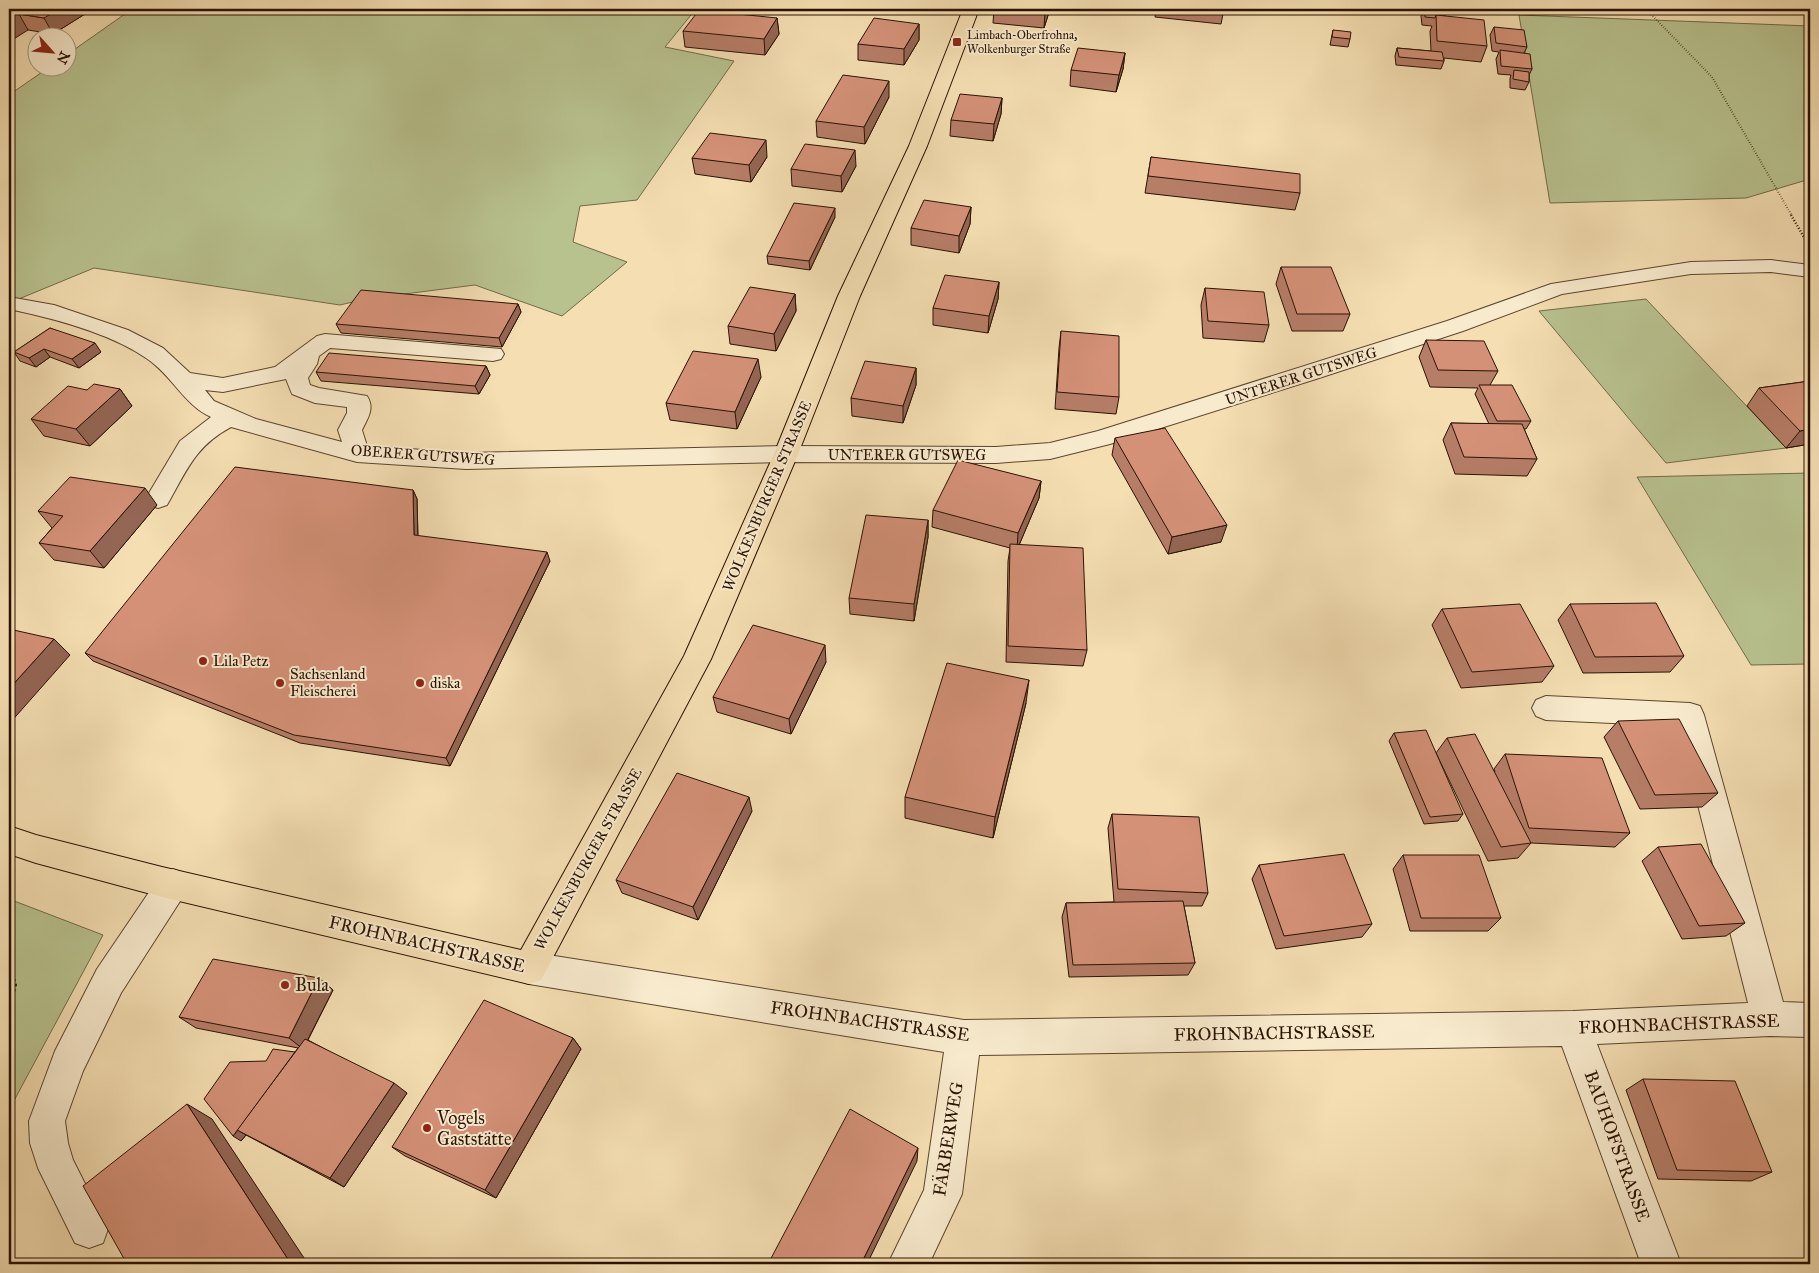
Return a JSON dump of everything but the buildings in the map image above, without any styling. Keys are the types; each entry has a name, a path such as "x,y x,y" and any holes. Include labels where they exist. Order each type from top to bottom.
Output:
{"main road":[{"name":"WOLKENBURGER STRASSE","path":"529,968 697,659 786,454 849,296 918,146 971,9"},
{"name":"FROHNBACHSTRASSE","path":"9,840 36,849 173,884 529,968"}],"street":[{"name":"UNTERER GUTSWEG","path":"786,454 996,456 1050,451 1102,438 1308,374 1455,326 1558,288 1691,268 1770,266 1810,271"},
{"name":"OBERER GUTSWEG","path":"9,303 46,310 120,334 155,353 206,406 248,425 357,454 466,461 786,454"},
{"path":"182,379 223,385 282,373 325,341 493,354"},
{"path":"309,353 306,364 297,378 300,389 315,395 359,401 359,413 350,430 357,454"},
{"path":"158,499 188,447 213,426 230,417"},
{"path":"1546,708 1690,715 1770,1019"},
{"path":"89,1229 57,1168 49,1143 47,1121 68,1064 109,981 173,884"},
{"name":"FROHNBACHSTRASSE","path":"529,968 964,1038 1573,1028 1770,1019 1810,1020"},
{"name":"BAUHOFSTRASSE","path":"1573,1028 1661,1264"},
{"name":"FÄRBERWEG","path":"908,1264 942,1194 964,1038"}],"path":[{"path":"1646,9 1712,77 1805,239"},
{"path":"9,965 15,985 9,1007"}],"green space":[{"path":"132,9 804,9 771,13 695,10 665,47 734,61 637,200 580,206 573,242 627,262 562,316 475,285 365,299 340,305 94,268 9,303 9,95 34,78 78,78 78,47"},
{"path":"1519,15 1810,26 1810,179 1746,198 1550,203"},
{"path":"1646,299 1786,448 1666,463 1539,311"},
{"path":"1810,473 1810,664 1751,665 1637,477"},
{"path":"9,899 103,935 9,1110"}],"place":[{"name":"Limbach-Oberfrohna, Wolkenburger Straße","path":"957,42"},
{"name":"Lila Petz","path":"203,661"},
{"name":"Sachsenland Fleischerei","path":"280,683"},
{"name":"diska","path":"420,683"},
{"name":"Bula","path":"285,985"},
{"name":"Vogels Gaststätte","path":"427,1128"}]}
